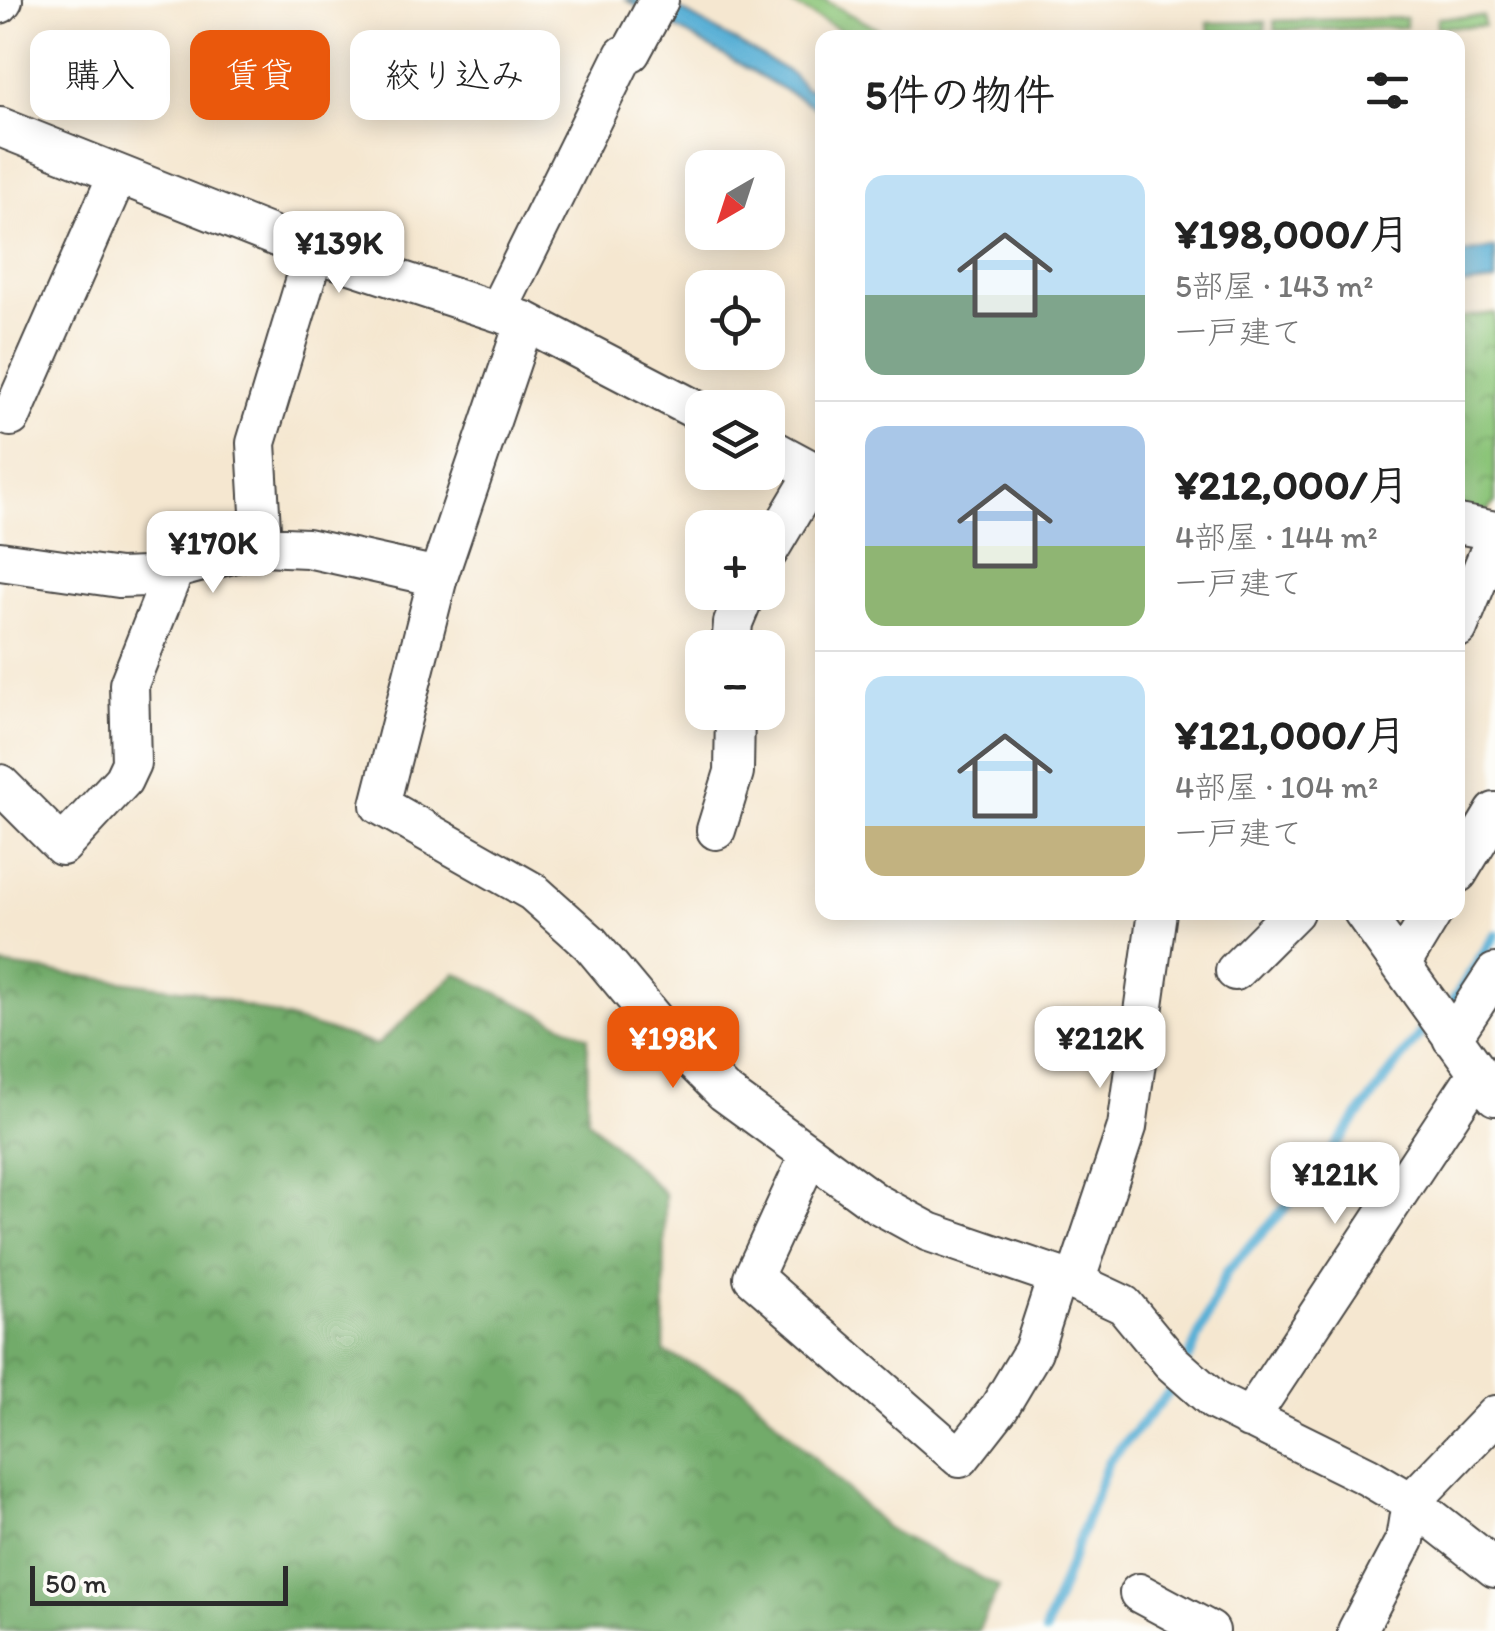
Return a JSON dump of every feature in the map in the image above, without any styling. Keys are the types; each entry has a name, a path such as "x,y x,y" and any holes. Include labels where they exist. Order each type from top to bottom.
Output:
{"street":[{"path":"659,0 632,52 624,54 511,316 380,805 504,874 554,909 590,943 693,1064 809,1156 929,1232 1066,1279 1124,1305 1193,1385 1249,1420 1367,1476 1411,1502 1495,1568"},
{"path":"0,127 314,252 511,316 685,404"},
{"path":"10,417 118,174"},
{"path":"262,546 256,443 314,252"},
{"path":"785,456 815,472"},
{"path":"785,526 815,480"},
{"path":"1465,531 1492,556 1465,613"},
{"path":"0,561 119,578 173,573 262,546 307,548 438,577"},
{"path":"0,784 62,846 123,780 131,763 129,684 173,573"},
{"path":"716,830 734,772 735,730"},
{"path":"1465,861 1495,812"},
{"path":"809,1156 753,1277 960,1458 999,1408 1034,1351 1127,1127 1157,920"},
{"path":"1235,970 1286,920"},
{"path":"1249,1420 1486,1085 1369,920"},
{"path":"1401,965 1428,920"},
{"path":"1452,1038 1495,972"},
{"path":"1357,1631 1406,1540 1411,1502 1495,1415"},
{"path":"1139,1592 1210,1631"}],"green space":[{"path":"784,0 824,0 880,30 840,30"},
{"path":"1483,16 1484,26 1437,27 1437,18"},
{"path":"1406,18 1406,27 1275,30 1274,21"},
{"path":"1265,22 1265,30 1209,30 1208,23"},
{"path":"1495,313 1495,502 1487,511 1465,516 1465,317"},
{"path":"0,965 195,991 377,1045 456,973 588,1037 587,1119 665,1194 664,1352 742,1387 885,1527 999,1587 978,1631 0,1631"}],"water":[{"path":"626,0 663,0 794,75 805,88 815,89 815,107"},
{"path":"1495,248 1495,282 1465,285 1465,253"}],"waterway":[{"path":"1452,1002 1495,935"},
{"path":"1189,1358 1227,1271 1307,1184 1422,1031"},
{"path":"1045,1631 1108,1462 1173,1388"}]}
